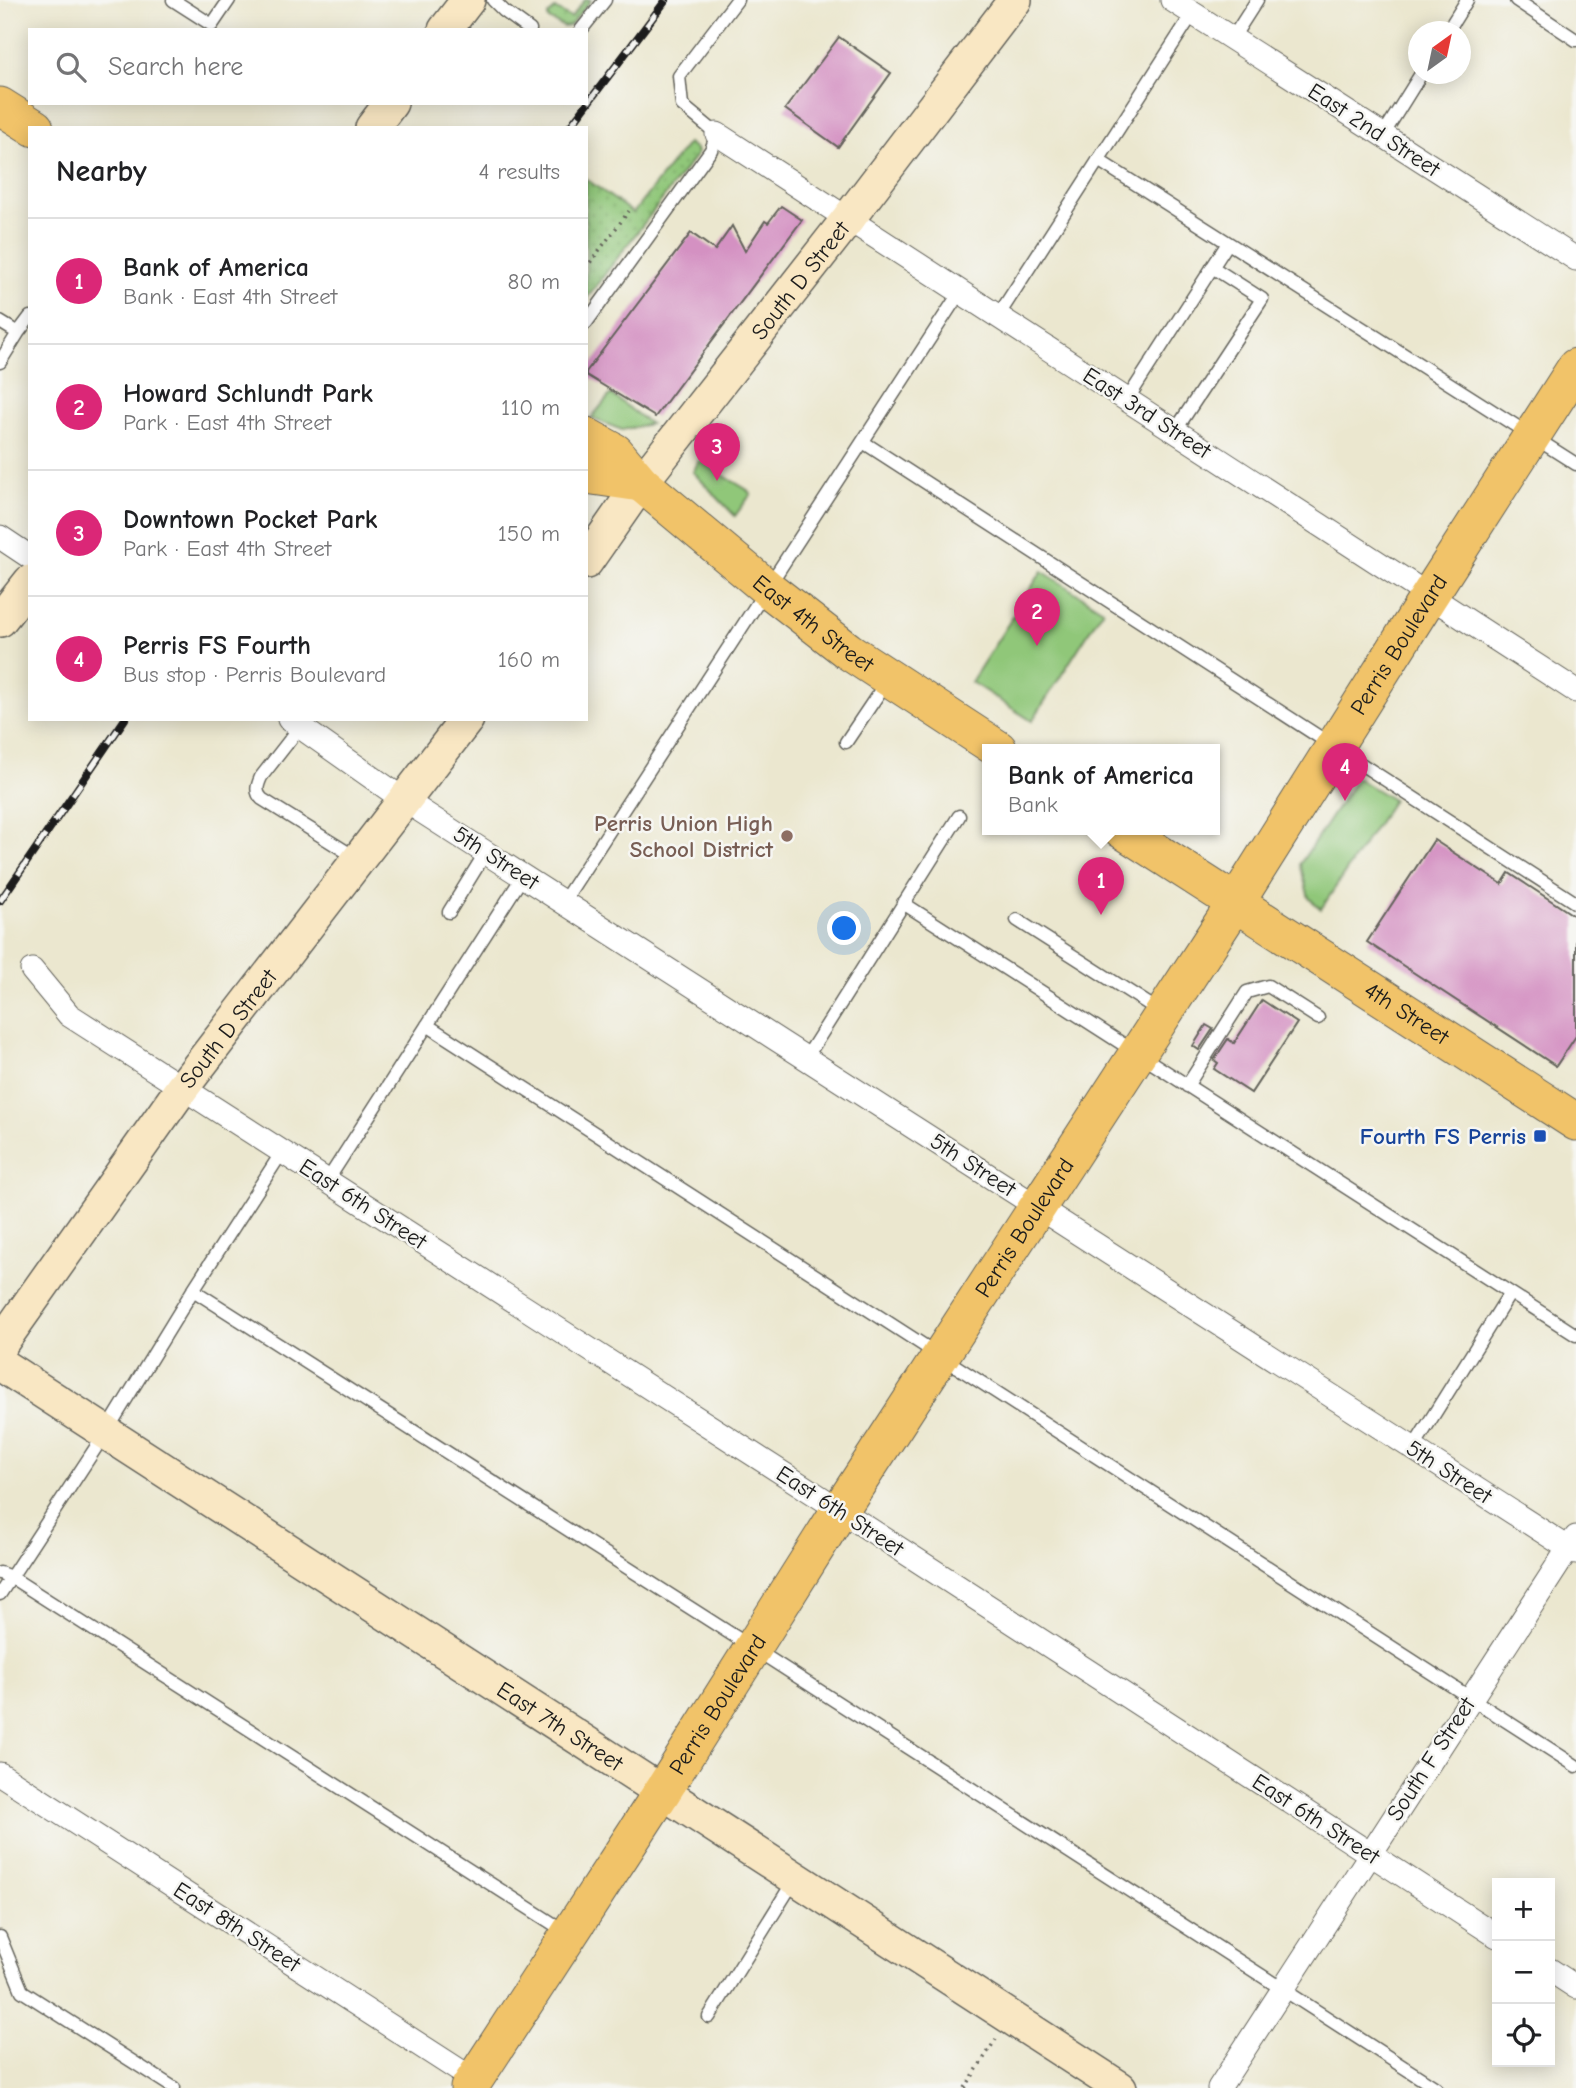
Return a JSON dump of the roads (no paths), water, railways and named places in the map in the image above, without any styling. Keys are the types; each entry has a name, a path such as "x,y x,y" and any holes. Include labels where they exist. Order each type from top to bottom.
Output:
{"main road":[{"path":"447,28 468,0"},
{"name":"South D Street","path":"588,559 641,483 1015,0"},
{"path":"374,126 389,105"},
{"path":"0,106 32,126"},
{"name":"Perris Boulevard","path":"471,2084 662,1792 840,1510 1235,904 1576,367"},
{"name":"East 4th Street","path":"588,437 615,452 641,483 767,588 848,651 990,744"},
{"path":"588,473 641,483"},
{"path":"0,620 28,585"},
{"name":"South D Street","path":"0,1345 182,1088 465,721"},
{"path":"1130,835 1235,904"},
{"name":"4th Street","path":"1235,904 1576,1122"},
{"name":"East 7th Street","path":"0,1364 1120,2088"}],"street":[{"name":"East 2nd Street","path":"1172,0 1576,259"},
{"name":"East 3rd Street","path":"717,134 1576,691"},
{"path":"0,537 28,556"},
{"name":"5th Street","path":"301,723 404,800 1413,1448 1574,1546"},
{"name":"East 6th Street","path":"32,970 69,1015 1492,1933"},
{"name":"South F Street","path":"1219,2088 1471,1698 1574,1546"},
{"name":"East 8th Street","path":"0,1774 471,2084"},
{"path":"1555,1973 1576,1987"}],"lane":[{"path":"173,0 212,25 229,0"},
{"path":"493,0 527,28"},
{"path":"583,28 605,0"},
{"path":"588,320 711,150 717,134 682,106 679,76 737,0"},
{"path":"1232,39 1257,0"},
{"path":"1454,21 1467,0"},
{"path":"1516,0 1576,40"},
{"path":"998,316 1193,13"},
{"path":"1383,135 1415,84"},
{"path":"1098,160 1576,464"},
{"path":"1127,400 1228,243"},
{"path":"1175,431 1262,299 1212,267"},
{"path":"563,902 960,292"},
{"path":"0,362 28,320"},
{"path":"0,321 18,333"},
{"path":"863,442 1576,902"},
{"path":"846,742 889,677"},
{"path":"301,723 261,777 257,794 359,859"},
{"path":"806,1058 959,816"},
{"path":"449,912 486,852"},
{"path":"327,1181 523,876"},
{"path":"904,903 1576,1335"},
{"path":"1017,920 1163,1014"},
{"path":"1187,1086 1247,992 1268,986 1318,1018"},
{"path":"427,1025 1576,1766"},
{"path":"0,1594 5,1575 106,1432 282,1152"},
{"path":"193,1290 1436,2088"},
{"path":"1413,1448 1510,1293"},
{"path":"5,1575 569,1934"},
{"path":"709,2017 796,1878"},
{"path":"0,1937 22,1991 171,2087"}],"railway":[{"path":"588,103 666,0"},
{"path":"571,126 586,105"},
{"path":"0,901 124,721"}],"place":[{"name":"Downtown Pocket Park","path":"717,481"},
{"name":"Howard Schlundt Park","path":"1037,646"},
{"name":"Perris FS Fourth","path":"1345,801"},
{"name":"Perris Union High School District","path":"787,836"},
{"name":"Bank of America","path":"1101,915"},
{"name":"Fourth FS Perris","path":"1540,1136"}]}
